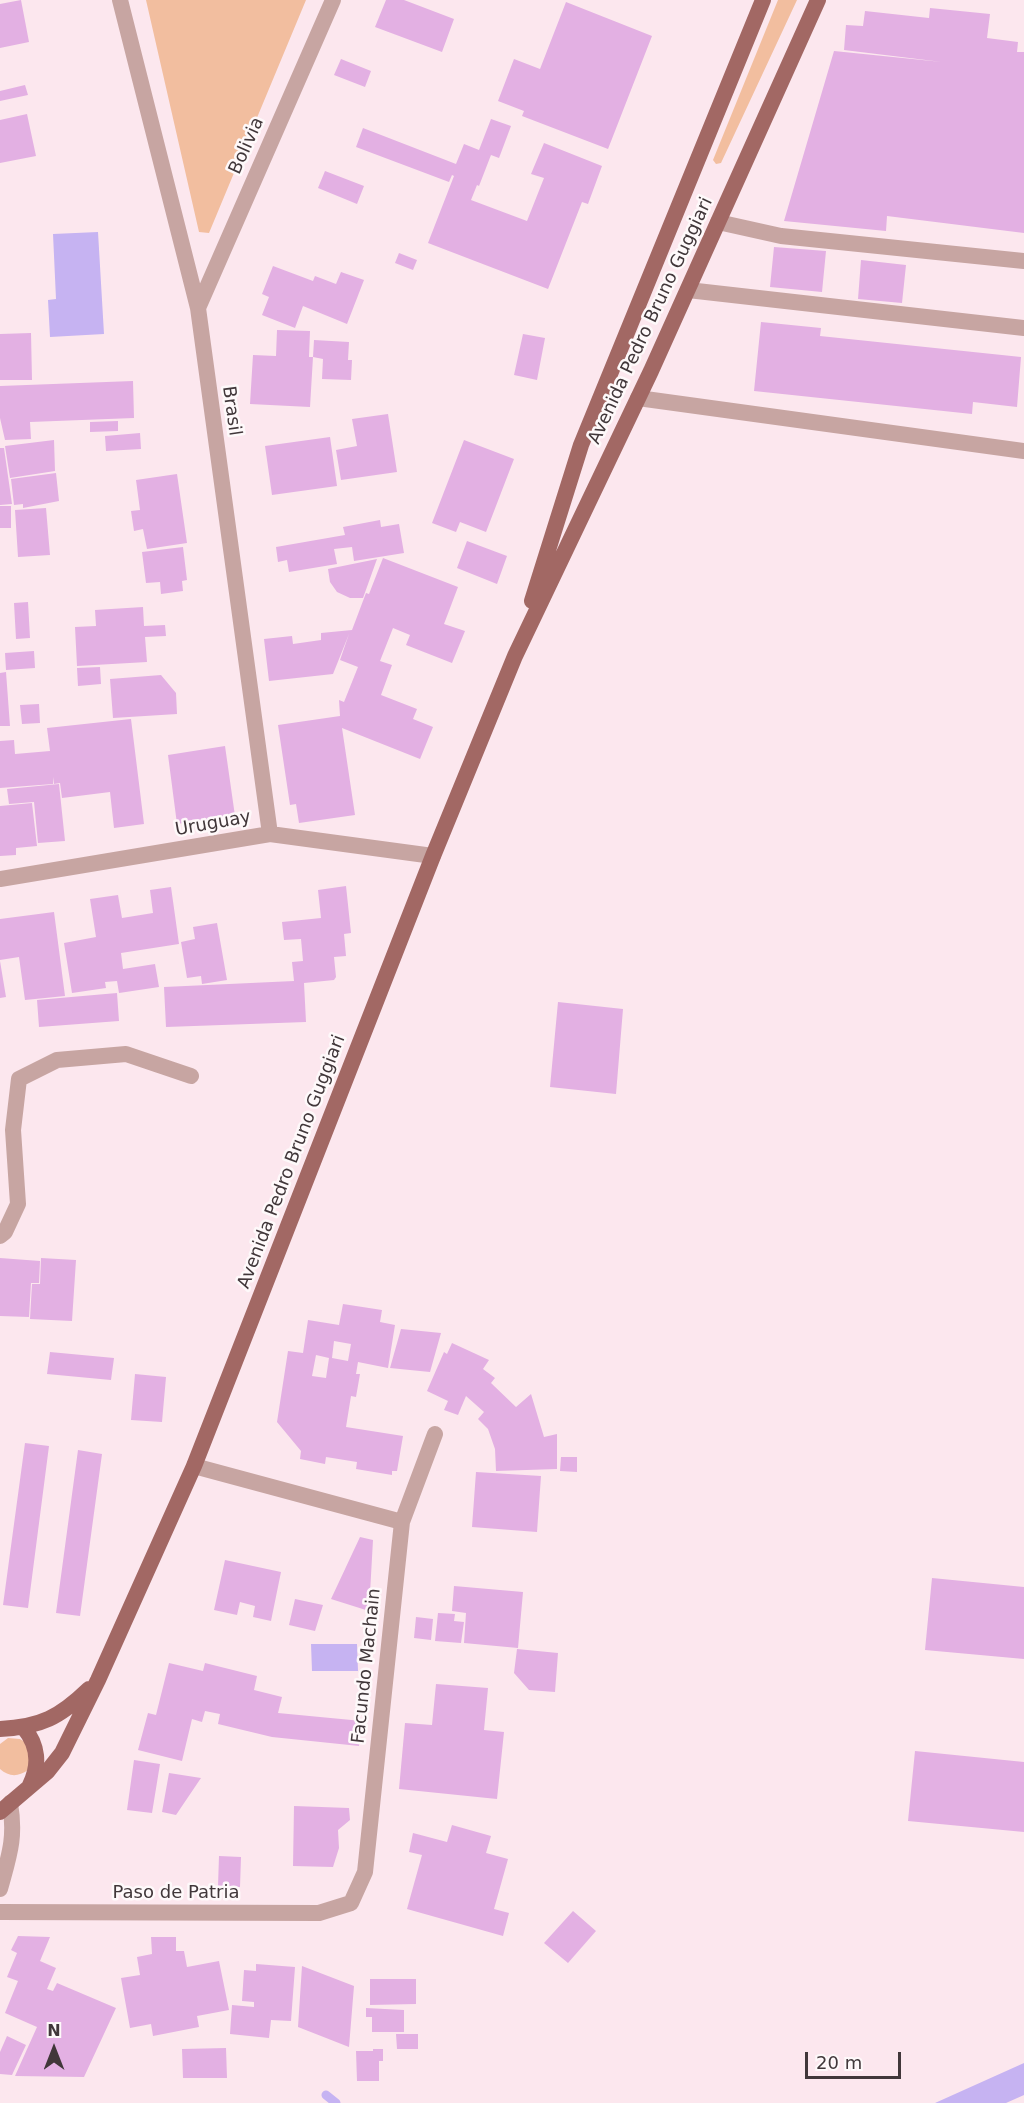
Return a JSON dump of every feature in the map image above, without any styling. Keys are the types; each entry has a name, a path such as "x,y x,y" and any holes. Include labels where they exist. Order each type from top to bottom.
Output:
{"main road":[{"name":"Avenida Pedro Bruno Guggiari","path":"515,656 581,445 763,0"},
{"name":"Avenida Pedro Bruno Guggiari","path":"3,1804 47,1772 62,1753 98,1680 194,1466 433,856 515,656 688,290 818,0"},
{"path":"0,1729 24,1728 49,1720 71,1706 98,1680"},
{"path":"24,1728 35,1746 37,1761 35,1774 28,1788"}],"street":[{"name":"Brasil","path":"120,0 198,308 270,834"},
{"name":"Bolivia","path":"198,308 333,0"},
{"path":"718,222 782,236 1024,261"},
{"path":"688,290 1024,328"},
{"path":"638,398 1024,451"},
{"name":"Uruguay","path":"0,879 270,834 433,856"},
{"path":"0,1236 6,1232 18,1204 13,1130 19,1079 57,1060 126,1054 191,1076"},
{"name":"Facundo Machain","path":"351,1903 365,1872 402,1522 435,1434"},
{"path":"194,1466 402,1522"},
{"path":"0,1889 13,1841 13,1820 3,1804"},
{"name":"Paso de Patria","path":"0,1911 319,1912 351,1903"}],"shaded area":[{"path":"146,0 306,0 209,233 199,232"},
{"path":"778,0 797,0 721,163 716,164 713,160"},
{"path":"98,232 104,334 50,337 48,300 56,299 53,234"},
{"path":"311,1644 357,1644 358,1671 312,1671"},
{"path":"8,1738 20,1739 31,1746 28,1770 21,1774 10,1775 0,1769 0,1744"},
{"path":"1024,2063 1024,2095 1006,2103 935,2103"}],"building":[{"path":"21,0 29,42 0,48 0,4"},
{"path":"386,0 404,0 454,19 442,52 375,27"},
{"path":"566,2 652,36 608,149 522,116 524,111 498,101 514,59 540,69"},
{"path":"930,8 990,14 987,38 1018,42 1017,52 1024,52 1024,233 887,216 886,231 784,221 834,51 942,62 844,50 846,25 863,26 865,11 929,18"},
{"path":"341,59 371,71 365,87 334,75"},
{"path":"25,85 28,95 0,101 0,91"},
{"path":"27,114 36,156 0,163 0,120"},
{"path":"491,119 511,126 499,158 491,155 471,200 527,221 544,178 531,174 544,143 602,166 588,204 582,202 548,289 428,243 454,176 452,175 449,182 356,147 363,128 456,164 464,144 479,150"},
{"path":"325,171 364,186 357,204 318,188"},
{"path":"774,247 826,251 822,292 770,287"},
{"path":"399,253 417,260 413,270 395,263"},
{"path":"861,260 906,265 902,303 858,299"},
{"path":"273,266 313,281 315,276 336,284 341,272 364,280 347,324 303,306 295,328 262,315 269,297 262,294"},
{"path":"761,322 821,328 820,336 1021,357 1017,407 973,402 972,414 754,391"},
{"path":"277,330 310,331 309,357 313,357 310,407 250,404 253,355 276,356"},
{"path":"31,333 32,380 0,380 0,334"},
{"path":"523,334 545,338 537,380 514,375"},
{"path":"314,340 349,342 348,360 352,360 351,380 322,379 323,359 313,357"},
{"path":"133,381 134,418 30,422 31,439 5,440 0,418 0,386"},
{"path":"388,414 397,472 341,480 336,450 357,446 352,419"},
{"path":"118,421 118,431 90,432 90,422"},
{"path":"140,433 141,449 106,451 105,436"},
{"path":"330,437 337,486 272,495 265,446"},
{"path":"54,440 55,471 10,478 5,446"},
{"path":"464,440 514,459 486,532 460,522 456,532 432,523"},
{"path":"0,448 4,448 12,504 0,505"},
{"path":"56,473 59,501 23,508 23,504 14,505 11,479"},
{"path":"177,474 187,543 147,549 143,529 134,531 131,511 140,510 136,480"},
{"path":"0,506 11,506 11,528 0,528"},
{"path":"46,508 50,555 18,557 15,510"},
{"path":"380,520 381,527 399,524 404,553 354,561 352,547 334,549 337,564 289,572 287,560 278,562 276,547 345,535 343,527"},
{"path":"467,541 507,556 497,584 457,568"},
{"path":"183,547 187,580 182,581 183,591 161,594 160,582 146,583 142,552"},
{"path":"383,558 458,587 444,624 465,631 452,663 406,645 410,635 393,628 380,661 392,665 381,695 417,709 413,719 433,727 420,759 342,728 355,815 299,823 296,804 290,805 278,725 340,716 339,700 344,702 358,667 340,660 349,634 333,674 269,681 264,639 292,636 293,644 321,640 321,633 352,630"},
{"path":"377,559 363,598 350,598 337,592 330,582 328,569"},
{"path":"28,602 30,638 16,639 14,603"},
{"path":"143,607 144,626 165,625 166,636 145,637 147,662 77,666 75,627 96,626 95,610"},
{"path":"34,651 35,668 6,670 5,653"},
{"path":"100,667 101,684 78,686 77,668"},
{"path":"6,672 10,726 0,726 0,673"},
{"path":"161,675 176,693 177,714 113,718 110,679"},
{"path":"39,704 40,723 22,724 20,705"},
{"path":"131,719 144,824 114,828 110,792 62,798 60,783 54,784 53,777 53,784 0,788 0,741 14,740 15,754 50,751 47,728"},
{"path":"225,746 235,816 177,824 168,755"},
{"path":"59,784 65,841 38,843 34,802 9,804 7,789"},
{"path":"32,803 37,846 16,848 16,855 0,856 0,806"},
{"path":"346,886 351,933 344,934 346,956 334,957 336,977 334,980 304,983 306,1022 166,1027 164,987 294,981 292,962 303,961 301,939 284,940 282,922 321,918 318,890"},
{"path":"171,887 179,944 121,953 123,969 155,964 159,987 119,993 117,981 105,982 106,988 72,993 64,943 96,937 90,899 118,895 122,918 153,913 150,890"},
{"path":"54,912 65,996 25,1000 19,957 0,960 0,919"},
{"path":"217,923 227,980 202,984 201,976 187,978 181,942 195,939 193,927"},
{"path":"0,961 6,997 0,998"},
{"path":"117,993 119,1021 39,1027 37,1000"},
{"path":"558,1002 623,1009 616,1094 550,1087"},
{"path":"0,1258 40,1261 39,1283 31,1283 29,1317 0,1316"},
{"path":"41,1258 76,1260 72,1321 30,1319 32,1284 40,1284"},
{"path":"343,1304 382,1310 380,1322 395,1325 388,1368 358,1362 356,1374 360,1374 356,1397 351,1396 346,1427 403,1436 397,1471 392,1471 392,1475 356,1469 357,1462 326,1457 325,1464 300,1459 301,1451 277,1422 288,1351 303,1353 308,1320 339,1325","holes":["334,1341 351,1344 348,1361 332,1358","316,1355 329,1358 326,1378 312,1376"]},
{"path":"401,1329 441,1333 430,1372 390,1368"},
{"path":"452,1343 489,1360 483,1369 495,1378 491,1383 516,1407 531,1394 544,1437 557,1434 557,1469 496,1471 495,1449 488,1429 478,1419 484,1412 466,1396 458,1415 444,1410 448,1401 427,1391 444,1352 447,1354"},
{"path":"50,1352 114,1358 111,1380 47,1374"},
{"path":"135,1374 166,1377 162,1422 131,1420"},
{"path":"25,1443 49,1446 28,1608 3,1605"},
{"path":"78,1450 102,1454 80,1616 56,1613"},
{"path":"561,1457 577,1457 577,1472 560,1471"},
{"path":"476,1472 541,1476 537,1532 472,1527"},
{"path":"360,1537 373,1540 369,1611 331,1599"},
{"path":"225,1560 281,1572 271,1621 253,1617 255,1606 240,1602 237,1615 214,1610"},
{"path":"932,1578 1024,1587 1024,1659 925,1650"},
{"path":"454,1586 523,1592 518,1648 464,1643 466,1613 452,1611"},
{"path":"295,1599 323,1605 315,1631 289,1625"},
{"path":"438,1613 455,1614 454,1621 464,1622 461,1643 435,1641"},
{"path":"416,1617 433,1619 431,1640 414,1638"},
{"path":"517,1649 558,1653 555,1692 529,1690 514,1673"},
{"path":"169,1663 203,1671 205,1663 257,1676 254,1690 282,1697 278,1713 362,1721 359,1746 272,1737 218,1724 220,1714 205,1711 202,1722 192,1719 182,1761 138,1750 148,1713 156,1715"},
{"path":"436,1684 488,1688 484,1730 504,1732 497,1799 399,1789 405,1723 432,1725"},
{"path":"915,1751 1024,1762 1024,1832 908,1821"},
{"path":"134,1760 160,1764 152,1813 127,1810"},
{"path":"169,1773 201,1778 176,1815 162,1812"},
{"path":"294,1806 349,1808 350,1820 338,1830 339,1848 333,1867 293,1866"},
{"path":"452,1825 491,1836 486,1853 508,1859 494,1909 509,1913 503,1936 407,1909 422,1855 409,1852 413,1833 447,1842"},
{"path":"219,1856 241,1857 240,1887 218,1886"},
{"path":"573,1911 596,1931 568,1963 544,1943"},
{"path":"18,1936 50,1937 40,1961 56,1968 47,1989 53,1991 57,1983 116,2008 84,2077 15,2076 37,2027 5,2013 18,1981 7,1977 17,1953 11,1950"},
{"path":"151,1937 176,1937 176,1951 184,1951 187,1967 219,1961 229,2010 197,2016 199,2027 153,2036 151,2024 130,2028 121,1978 140,1975 137,1957 152,1954"},
{"path":"256,1964 295,1967 291,2021 271,2020 269,2038 230,2034 232,2005 254,2007 254,2002 242,2001 244,1970 256,1971"},
{"path":"302,1966 354,1986 349,2047 298,2027"},
{"path":"370,1979 416,1979 416,2004 370,2005"},
{"path":"366,2008 404,2010 404,2032 372,2032 372,2017 366,2017"},
{"path":"396,2034 418,2034 418,2049 397,2049"},
{"path":"7,2036 26,2045 12,2075 0,2074 0,2052"},
{"path":"226,2048 227,2078 183,2078 182,2049"},
{"path":"373,2049 383,2049 383,2061 379,2061 379,2081 357,2081 356,2051 373,2051"}],"waterway":[{"path":"326,2095 336,2103"}]}
